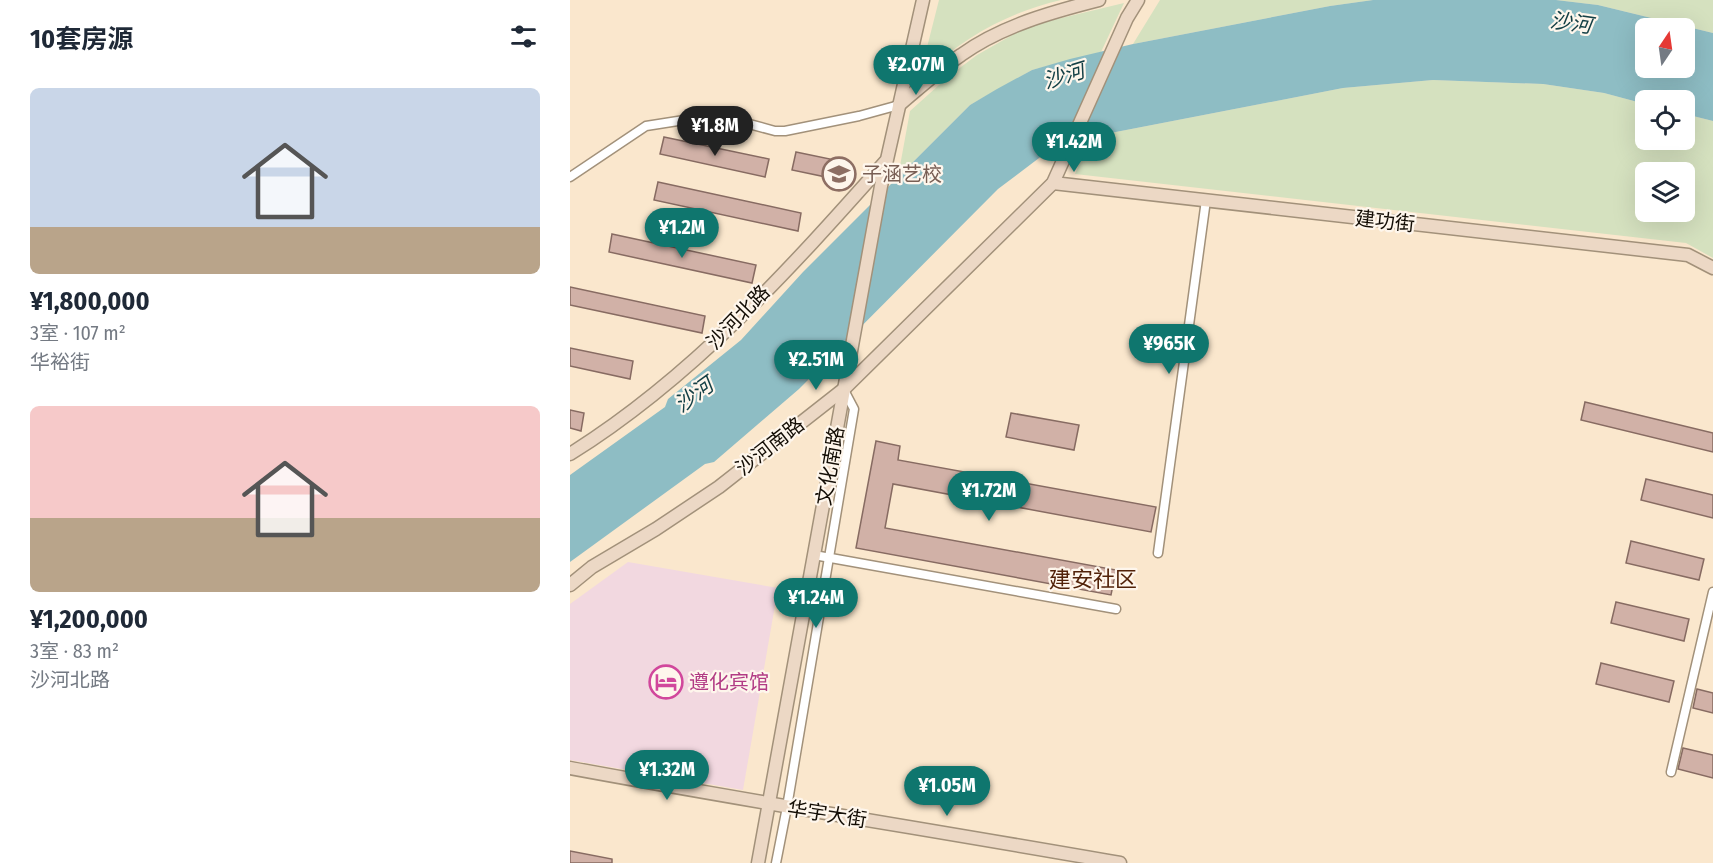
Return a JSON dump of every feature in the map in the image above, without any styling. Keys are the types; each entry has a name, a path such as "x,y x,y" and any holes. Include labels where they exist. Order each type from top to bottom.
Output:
{"street":[{"name":"文化南路","path":"758,863 881,186 923,0"},
{"path":"570,177 646,126 716,115 775,131 859,116 899,105 962,54 1013,26 1099,0"},
{"path":"1053,183 1127,18 1138,0"},
{"name":"沙河北路","path":"570,454 610,429 707,350 837,216 887,160"},
{"name":"建功街","path":"1053,183 1689,255 1713,268"},
{"name":"沙河南路","path":"570,585 592,567 656,529 719,487 844,389 1053,183"},
{"path":"1158,553 1206,200"},
{"path":"776,863 854,409 844,389"},
{"path":"814,555 1116,609"},
{"path":"1671,772 1713,592"},
{"name":"华宇大街","path":"570,768 770,805 928,829 1120,863"}],"shaded area":[{"name":"遵化宾馆","path":"628,562 778,588 743,790 570,760 570,604"}],"green space":[{"path":"939,0 1061,0 1022,12 988,28 956,48 924,73 922,67"},
{"path":"1160,0 1373,0 1330,6 1133,44"},
{"path":"1556,0 1713,0 1713,33 1695,29 1695,18 1651,18 1598,5"},
{"path":"1124,3 1101,52 1032,70 970,105 898,177 910,111 949,76 977,55 1028,26"},
{"path":"1433,80 1543,84 1604,93 1635,101 1635,150 1695,150 1695,116 1713,121 1713,258 1686,243 1075,174 1090,137 1343,88"}],"water":[{"name":"沙河","path":"1373,0 1556,0 1598,5 1651,18 1635,18 1635,78 1695,78 1695,29 1713,33 1713,121 1695,116 1695,90 1635,90 1635,101 1604,93 1543,84 1433,80 1343,88 1090,137 1043,155 998,189 799,389 714,462 705,464 570,562 570,475 665,407 668,399 741,340 803,272 970,105 1032,70 1133,44 1330,6"}],"building":[{"path":"664,137 769,159 765,177 660,154"},
{"path":"796,152 830,159 826,177 792,170"},
{"path":"658,182 801,213 798,231 654,200"},
{"path":"612,234 756,265 752,283 609,252"},
{"path":"570,287 705,316 702,333 570,305"},
{"path":"570,348 633,361 630,379 570,366"},
{"path":"1585,402 1713,433 1713,452 1581,420"},
{"path":"570,410 584,413 581,431 570,428"},
{"path":"1011,413 1079,425 1074,450 1006,437"},
{"path":"876,441 900,446 898,460 1156,507 1151,532 893,484 885,528 1116,570 1111,595 856,548"},
{"path":"1646,479 1713,495 1713,518 1641,500"},
{"path":"1631,541 1704,559 1699,580 1626,563"},
{"path":"1616,602 1689,619 1684,641 1611,623"},
{"path":"1601,663 1674,681 1669,702 1596,684"},
{"path":"1697,689 1713,693 1713,713 1693,708"},
{"path":"1683,748 1713,755 1713,778 1678,769"},
{"path":"570,851 612,859 612,863 570,863"}],"place":[{"name":"子涵艺校","path":"839,174"},
{"name":"遵化宾馆","path":"666,682"}],"district":[{"name":"建安社区","path":"1093,579"}]}
